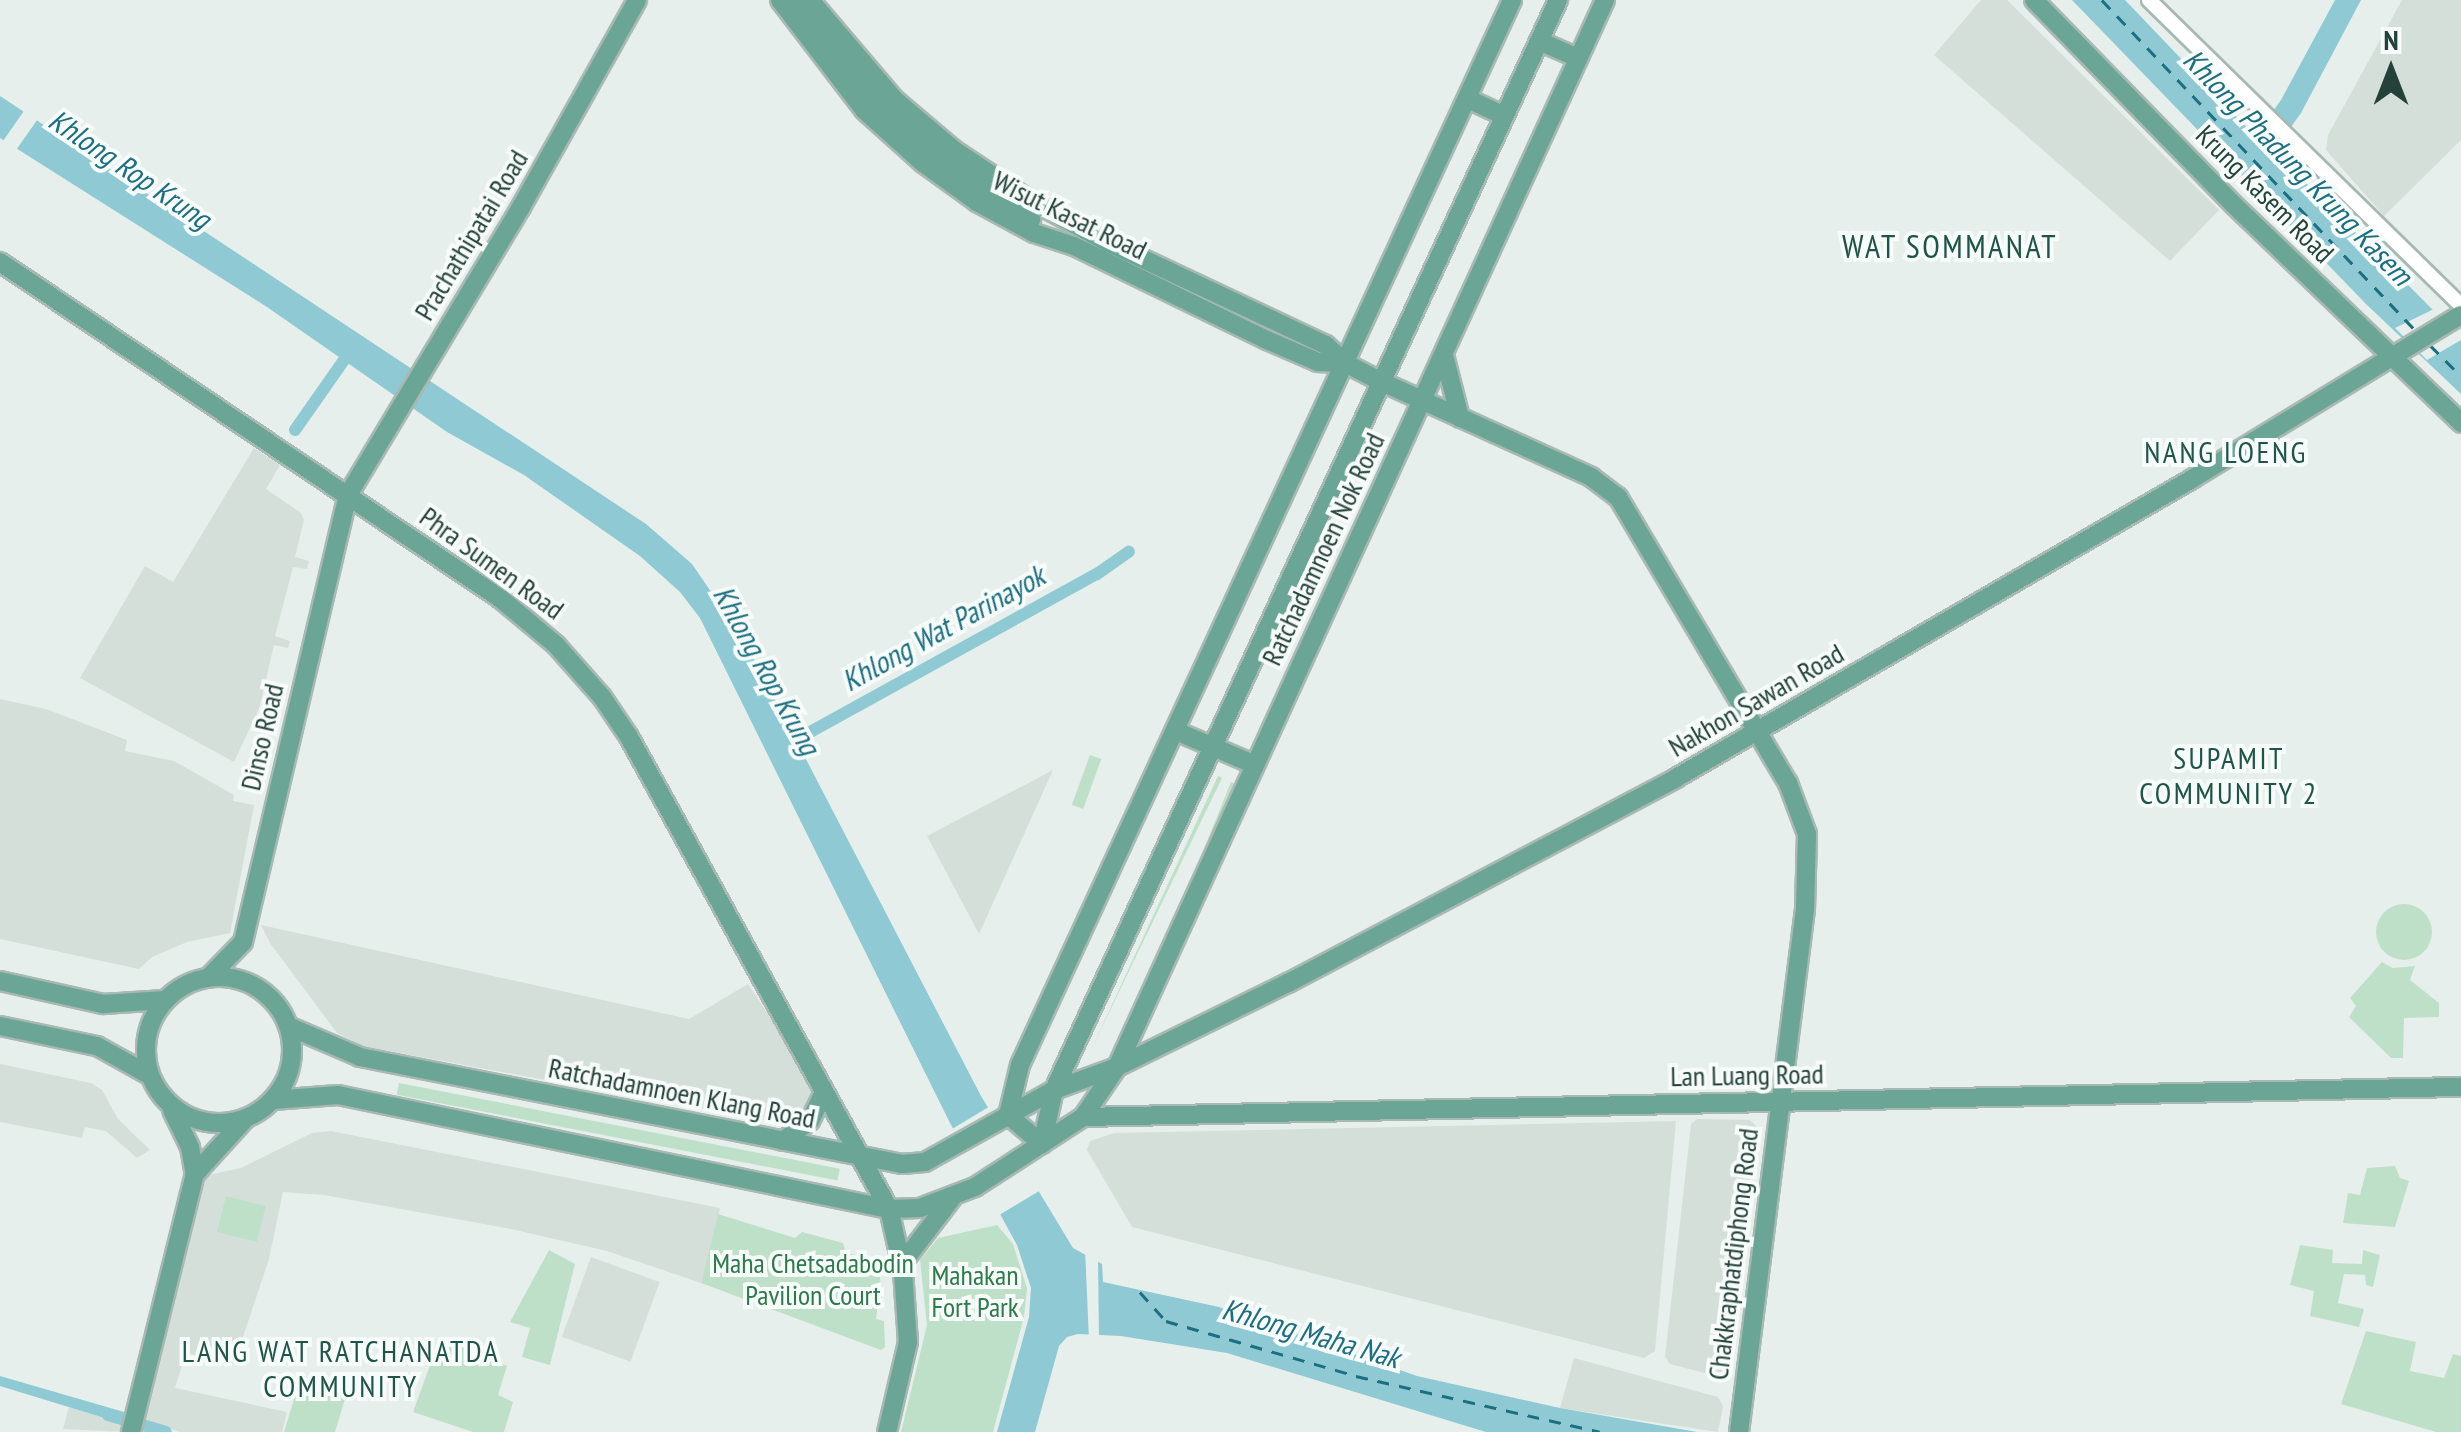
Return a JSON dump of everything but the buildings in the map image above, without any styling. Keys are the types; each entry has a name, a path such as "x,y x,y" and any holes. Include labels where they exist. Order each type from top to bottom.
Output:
{"main road":[{"name":"Prachathipatai Road","path":"348,495 637,0"},
{"name":"Wisut Kasat Road","path":"780,0 845,89 923,163 1010,221 1074,246 1318,362 1345,363"},
{"path":"795,0 858,81 910,133 981,187 1074,246"},
{"name":"Wisut Kasat Road","path":"810,0 894,99 1000,182 1064,220 1326,345 1345,363 1382,382"},
{"name":"Ratchadamnoen Nok Road","path":"1005,1116 1020,1065 1512,0"},
{"name":"Ratchadamnoen Nok Road","path":"1042,1144 1054,1090 1558,0"},
{"name":"Ratchadamnoen Nok Road","path":"1083,1117 1117,1067 1605,0"},
{"name":"Krung Kasem Road","path":"2034,0 2234,205 2396,353 2461,423"},
{"path":"1540,40 1578,58"},
{"path":"1468,99 1504,116"},
{"name":"Phra Sumen Road","path":"0,262 510,606 564,653 629,737 888,1209 901,1265 908,1342 887,1432"},
{"name":"Nakhon Sawan Road","path":"1054,1090 1117,1067 1493,876 1756,732 2226,458 2458,313"},
{"path":"1444,354 1460,418"},
{"name":"Chakkraphatdiphong Road","path":"1382,382 1602,483 1618,497 1796,798 1809,852 1740,1430"},
{"name":"Dinso Road","path":"208,978 243,942 348,495"},
{"path":"1176,730 1253,764"},
{"path":"149,1076 145,1043 150,1023 165,1000 190,982 233,978 256,987 272,1000 288,1026 291,1062 285,1082 273,1100 246,1119 195,1174"},
{"path":"0,981 104,1004 165,1000"},
{"path":"1137,1023 1163,1044"},
{"path":"0,1026 97,1046 149,1076 186,1138 195,1174 132,1426"},
{"name":"Ratchadamnoen Klang Road","path":"288,1026 360,1057 914,1164 954,1148 1054,1090"},
{"name":"Lan Luang Road","path":"1083,1117 2461,1087"},
{"path":"783,1140 810,1121 824,1092"},
{"path":"273,1100 338,1095 888,1209 920,1208 976,1187 1083,1117"},
{"path":"169,1105 198,1121 221,1124 246,1119"},
{"path":"1005,1116 1042,1144"},
{"path":"901,1265 952,1198"}],"street":[{"path":"2149,0 2458,313"}],"shaded area":[{"path":"1981,0 2007,0 2219,210 2170,261 1934,55"},
{"path":"2402,0 2461,0 2461,140 2384,216 2326,150 2328,135"},
{"path":"254,448 280,465 266,489 301,513 304,520 295,557 309,561 307,569 293,567 275,636 290,641 288,648 274,645 259,709 234,762 80,678 145,566 173,582"},
{"path":"0,699 46,709 127,740 125,751 174,761 234,795 233,801 254,805 230,933 187,942 152,957 139,969 0,939"},
{"path":"1053,770 979,934 927,836"},
{"path":"261,925 689,1019 748,984 813,1082 811,1113 794,1126 362,1046 337,1033"},
{"path":"0,1064 91,1083 102,1090 118,1119 150,1150 137,1158 106,1131 85,1127 82,1138 0,1122"},
{"path":"1697,1119 1750,1120 1756,1126 1727,1368 1716,1376 1670,1364 1665,1357 1691,1124"},
{"path":"1676,1121 1655,1351 1644,1358 1132,1227 1087,1150 1090,1141 1114,1133"},
{"path":"331,1131 720,1208 701,1283 607,1251 511,1229 324,1195 283,1192 269,1259 234,1364 186,1353 175,1388 287,1412 282,1432 180,1432 137,1419 152,1383 199,1177 241,1168 312,1133"},
{"path":"591,1257 660,1282 631,1362 562,1337"},
{"path":"1574,1358 1718,1397 1723,1406 1718,1432 1560,1408"},
{"path":"69,1407 127,1425 126,1432 63,1429"}],"green space":[{"path":"1090,755 1101,759 1083,809 1072,805"},
{"path":"1218,776 1222,778 1091,1050"},
{"path":"1231,782 1236,784 1127,1052 1123,1050"},
{"path":"2404,904 2424,912 2432,932 2424,952 2404,960 2384,952 2376,932 2384,912"},
{"path":"2382,962 2393,968 2415,966 2410,980 2439,1003 2439,1017 2404,1018 2403,1058 2391,1058 2349,1017 2356,1006 2350,998"},
{"path":"399,1083 840,1169 837,1180 397,1095"},
{"path":"2395,1166 2400,1178 2409,1181 2395,1227 2343,1223 2348,1193 2360,1195 2367,1168"},
{"path":"226,1196 266,1206 257,1242 217,1232"},
{"name":"Maha Chetsadabodin Pavilion Court","path":"718,1214 795,1238 802,1232 843,1243 846,1253 878,1260 883,1303 878,1304 876,1319 884,1321 885,1347 881,1350 701,1283"},
{"name":"Mahakan Fort Park","path":"997,1225 1013,1244 1027,1288 1024,1317 993,1432 901,1432 927,1325 920,1260 938,1238"},
{"path":"2300,1245 2333,1250 2332,1263 2362,1264 2363,1250 2380,1255 2373,1287 2366,1285 2365,1275 2344,1274 2338,1303 2364,1309 2359,1327 2310,1316 2314,1291 2290,1285"},
{"path":"549,1250 575,1264 550,1365 522,1357 530,1328 510,1322"},
{"path":"2366,1331 2416,1342 2410,1371 2444,1378 2453,1354 2461,1356 2461,1432 2436,1432 2341,1404"},
{"path":"440,1338 507,1366 498,1395 513,1402 504,1432 473,1432 413,1412"},
{"path":"301,1376 348,1389 335,1432 284,1432"}],"water":[{"path":"2072,0 2125,0 2255,136 2281,100 2335,0 2361,0 2301,113 2274,151 2461,338 2461,394 2366,304"},
{"path":"0,96 646,524 692,564 744,640 981,1096 1073,1248 1102,1264 1103,1282 1219,1307 1417,1376 1560,1408 1697,1432 1486,1432 1227,1353 1121,1336 1078,1334 1067,1337 1059,1346 1035,1432 997,1432 1029,1317 1031,1288 1017,1245 950,1123 700,618 680,592 640,556 524,475 447,432 267,307 0,138"},
{"path":"0,1376 124,1412 121,1423 0,1386"}],"pier":[{"path":"26,108 39,117 15,152 2,142"},
{"path":"2436,308 2461,334 2461,340 2427,360 2395,328"},
{"path":"992,1105 1042,1189 999,1215 948,1131"},
{"path":"1085,1249 1098,1256 1099,1340 1089,1340"}],"waterway":[{"path":"295,430 351,350"},
{"name":"Khlong Wat Parinayok","path":"783,747 1097,574 1129,552"},
{"path":"108,1415 166,1432"}],"ferry route":[{"path":"2102,0 2417,332"},
{"path":"2430,345 2461,376"},
{"path":"1140,1292 1166,1321 1356,1376 1600,1432"}],"district":[{"name":"WAT SOMMANAT","path":"1950,246"},
{"name":"NANG LOENG","path":"2226,452"},
{"name":"SUPAMIT COMMUNITY 2","path":"2229,775"},
{"name":"LANG WAT RATCHANATDA COMMUNITY","path":"341,1368"}],"water label":[{"name":"Khlong Phadung Krung Kasem","path":"2298,167"},
{"name":"Khlong Rop Krung","path":"130,169"},
{"name":"Khlong Rop Krung","path":"767,670"},
{"name":"Khlong Maha Nak","path":"1311,1333"}]}
